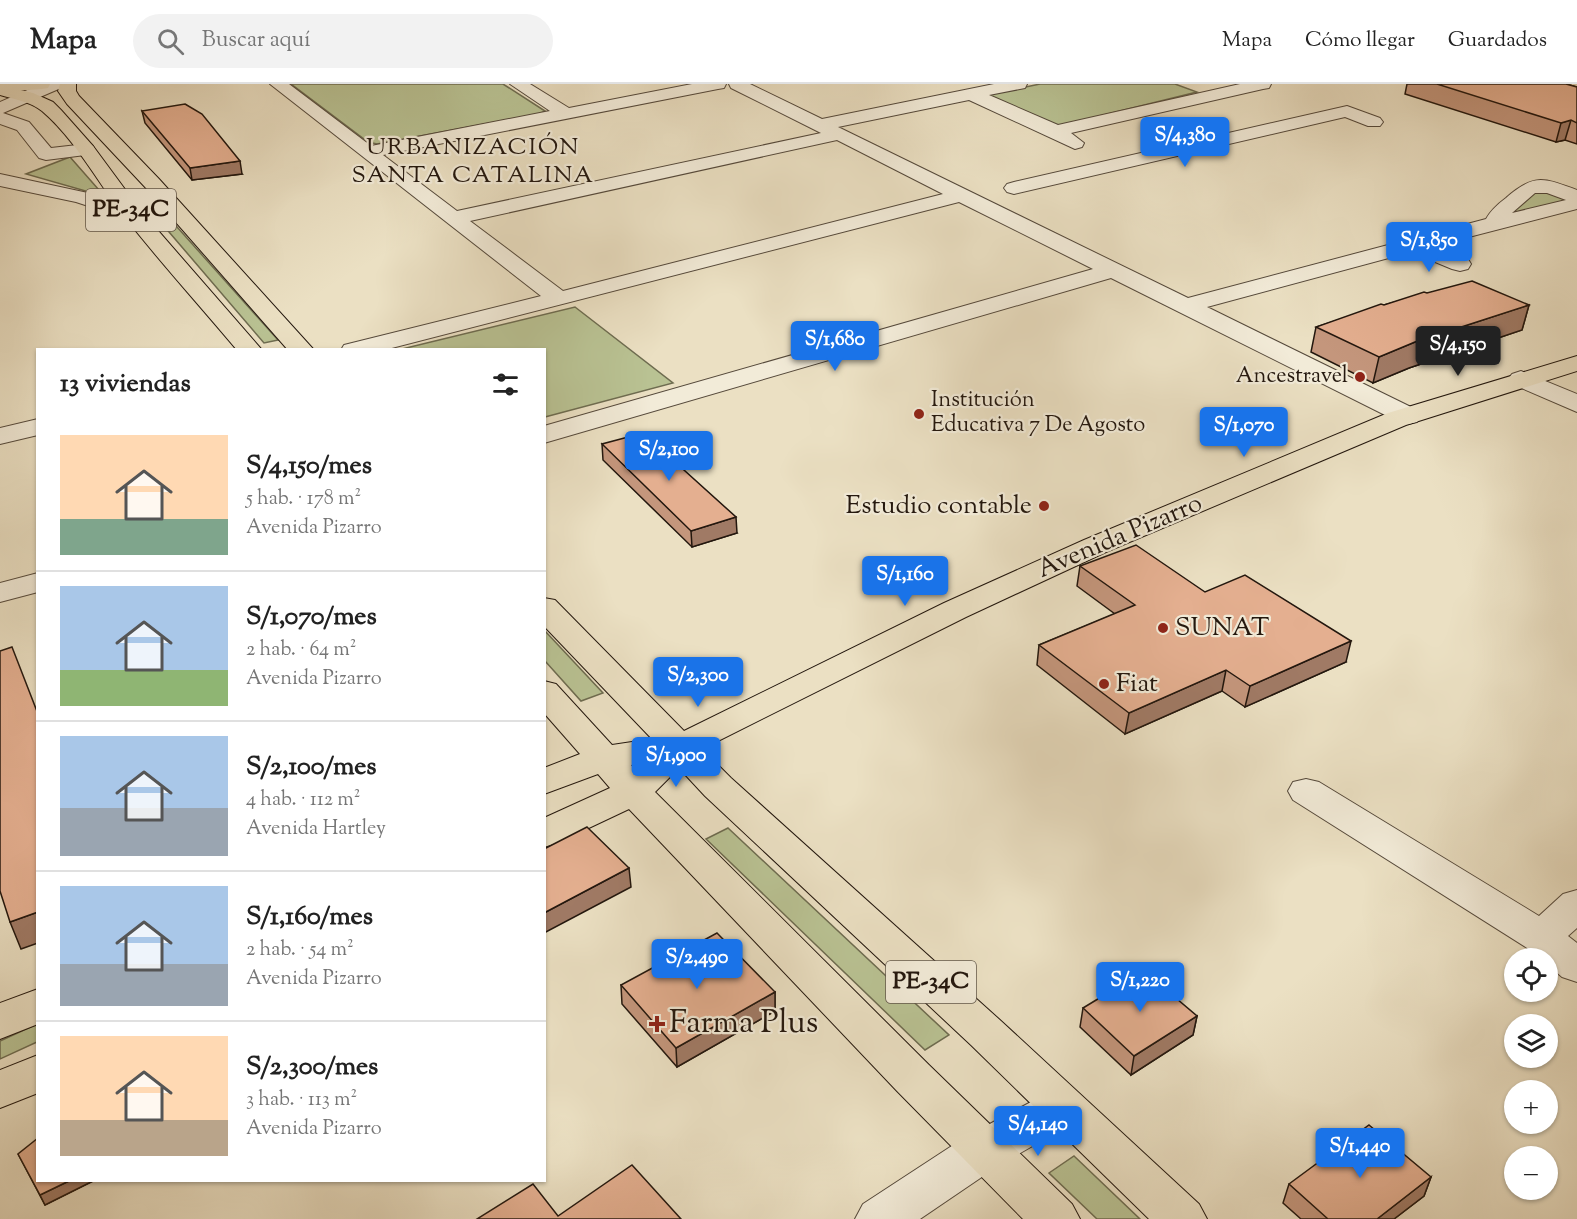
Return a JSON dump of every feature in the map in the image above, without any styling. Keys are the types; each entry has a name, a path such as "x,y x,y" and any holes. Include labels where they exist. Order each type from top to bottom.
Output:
{"main road":[{"name":"PE-34C","path":"68,84 67,91 73,100 152,183 300,348"},
{"name":"PE-34C","path":"0,89 35,90 86,150 134,215 248,348"},
{"name":"Avenida Pizarro","path":"546,782 603,758 678,747 955,610 1095,546 1408,416 1577,363"},
{"name":"PE-34C","path":"546,609 726,795 986,1033 1182,1219"},
{"name":"PE-34C","path":"547,698 634,792 1055,1219"},
{"name":"Avenida Pizarro","path":"546,833 634,792 678,747"},
{"path":"0,1022 36,1006"},
{"path":"0,1090 36,1074"}],"street":[{"path":"0,109 35,90 55,84"},
{"path":"278,84 559,299"},
{"path":"518,84 565,113"},
{"path":"368,152 718,84"},
{"path":"737,84 1408,416"},
{"path":"821,125 1019,84"},
{"path":"1056,130 1263,84"},
{"path":"971,94 1056,130 1062,136 1117,164"},
{"path":"1014,188 1347,111 1374,122"},
{"path":"0,134 55,114"},
{"path":"0,118 23,126 46,154"},
{"path":"456,218 842,134"},
{"path":"0,178 46,154 86,150"},
{"path":"0,178 81,197 134,215"},
{"path":"1494,222 1499,214 1530,187 1549,187 1577,197"},
{"path":"361,348 962,195"},
{"path":"1185,306 1494,222 1526,217 1577,203"},
{"path":"1413,245 1460,264"},
{"path":"546,434 1114,270"},
{"path":"1521,379 1577,404"},
{"path":"0,436 36,427"},
{"path":"0,593 36,583"},
{"path":"1306,791 1542,937 1577,966"},
{"path":"1542,937 1577,904"},
{"path":"880,1219 984,1149 1062,1107"}],"green space":[{"path":"291,84 503,84 545,111 377,144 368,142"},
{"path":"1040,84 1175,84 1197,92 1059,126 987,95"},
{"path":"70,157 99,190 89,192 26,174"},
{"path":"1539,188 1568,201 1513,214 1512,212"},
{"path":"144,190 278,340 264,343 134,191"},
{"path":"575,307 673,383 546,417 546,348 406,348"},
{"path":"546,632 603,693 581,701 546,662"},
{"path":"728,828 949,1035 925,1050 706,839"},
{"path":"36,1024 36,1042 0,1059 0,1041"},
{"path":"1074,1156 1140,1219 1097,1219 1049,1173"}],"building":[{"path":"1437,84 1566,84 1577,87 1577,123 1571,120 1561,123"},
{"path":"185,104 202,114 240,161 190,168 142,111"},
{"path":"1472,281 1529,305 1415,342 1379,357 1316,327 1381,304"},
{"path":"643,433 736,517 691,531 602,444"},
{"path":"1136,545 1205,592 1245,575 1351,641 1250,686 1226,670 1129,713 1039,645 1135,605 1080,566"},
{"path":"12,647 36,709 36,913 10,922 0,891 0,651"},
{"path":"587,827 629,868 546,912 546,848"},
{"path":"717,933 775,992 676,1048 621,985"},
{"path":"1144,971 1197,1016 1134,1056 1083,1008"},
{"path":"1369,1125 1431,1177 1377,1219 1328,1219 1289,1184"},
{"path":"36,1140 36,1182 67,1182 40,1195 18,1154"},
{"path":"632,1165 681,1219 477,1219 533,1184 558,1216"}],"place":[{"name":"Ancestravel","path":"1360,377"},
{"name":"Institución Educativa 7 De Agosto","path":"919,414"},
{"name":"Estudio contable","path":"1044,506"},
{"name":"SUNAT","path":"1163,628"},
{"name":"Fiat","path":"1104,684"},
{"name":"Farma Plus","path":"657,1024"}],"district":[{"name":"URBANIZACIÓN SANTA CATALINA","path":"473,162"}]}
